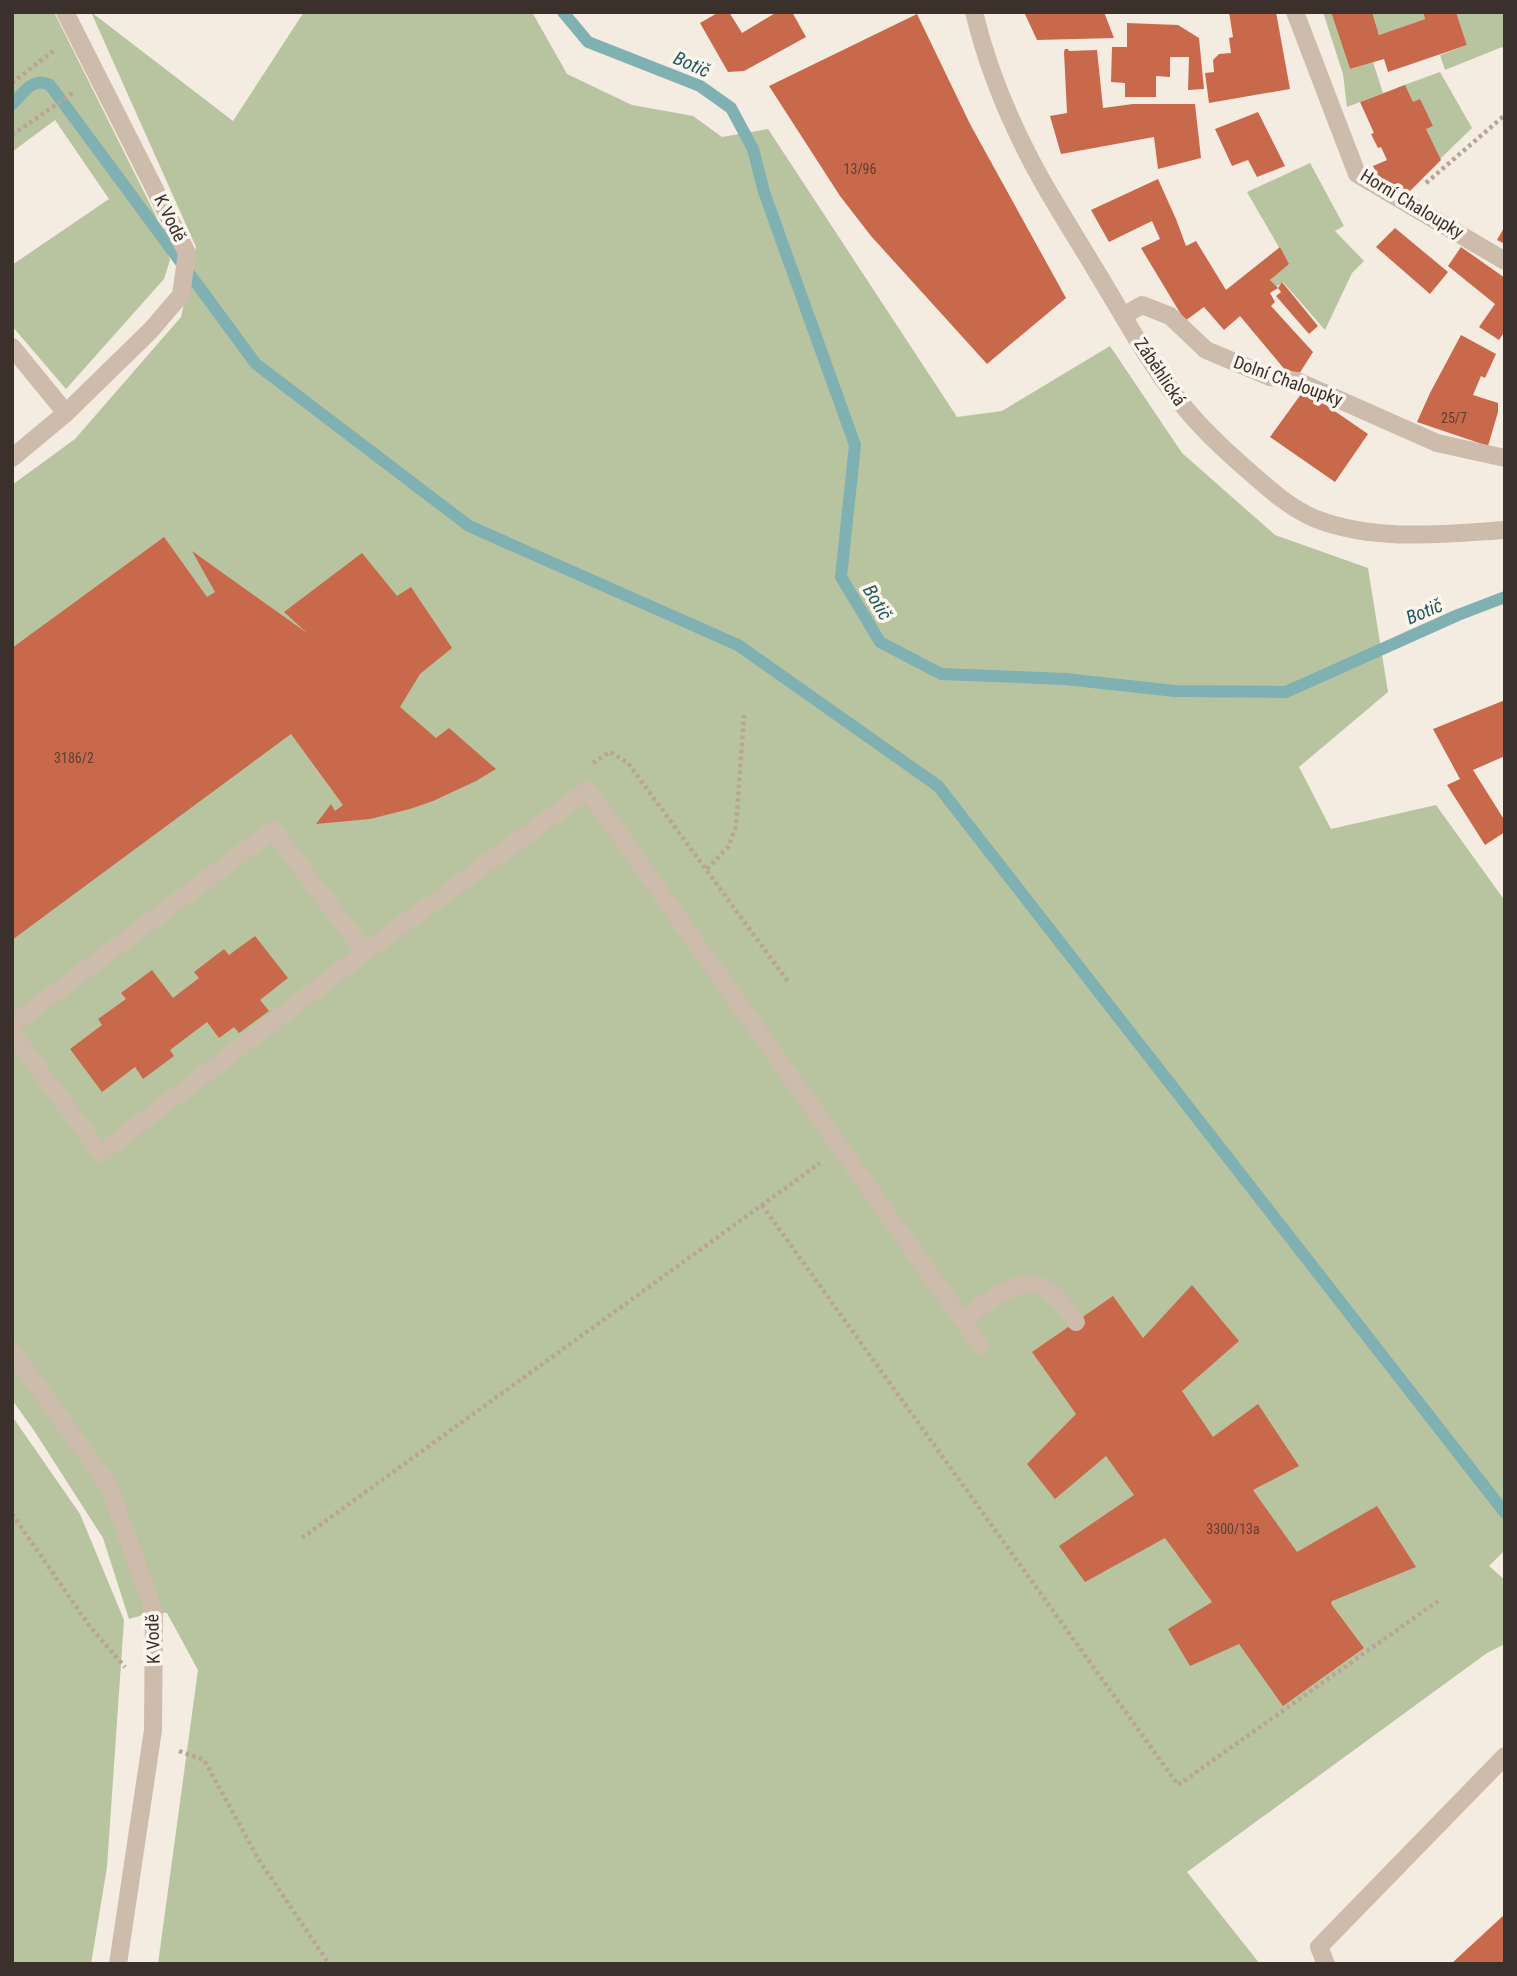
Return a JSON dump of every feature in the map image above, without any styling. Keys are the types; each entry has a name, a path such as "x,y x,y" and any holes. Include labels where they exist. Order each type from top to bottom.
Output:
{"street":[{"name":"K Vodě","path":"12,458 66,413 151,330 181,295 187,253 65,12"},
{"name":"Záběhlická","path":"974,12 993,74 1040,178 1152,361 1190,414 1233,457 1298,510 1342,527 1420,535 1505,530"},
{"name":"Horní Chaloupky","path":"1295,12 1357,174 1505,261"},
{"name":"Dolní Chaloupky","path":"1123,316 1142,305 1170,316 1206,350 1269,377 1297,381 1437,443 1505,458"},
{"path":"12,347 66,413"},
{"path":"12,1033 101,1153 365,952 588,790 981,1345"},
{"path":"12,1025 273,830 365,952"},
{"path":"963,1320 1000,1293 1018,1285 1037,1284 1054,1294 1076,1322"},
{"name":"K Vodě","path":"12,1351 109,1486 154,1612 153,1730 118,1964"},
{"path":"1326,1964 1319,1948 1505,1756"}],"path":[{"path":"12,83 75,33"},
{"path":"12,135 79,88"},
{"path":"1405,202 1505,115"},
{"path":"708,869 728,847 736,826 744,715"},
{"path":"302,1538 841,1148"},
{"path":"762,1205 1178,1785 1438,1601"},
{"path":"12,1514 90,1628 130,1674"},
{"path":"153,1730 172,1748 204,1760 259,1860 329,1964"}],"green space":[{"path":"12,12 54,12 156,216 170,260 164,279 66,389 12,326 12,265 109,199 55,120 12,152"},
{"path":"91,12 233,121 304,12 532,12 567,74 632,105 693,116 722,137 768,129 957,417 1002,411 1110,346 1182,453 1275,535 1368,568 1388,692 1299,767 1331,829 1436,805 1505,901 1505,1550 1489,1566 1505,1580 1505,1644 1487,1653 1187,1872 1260,1964 158,1964 198,1670 167,1613 154,1612 129,1619 103,1538 12,1400 12,485 75,439 181,317 196,247"},
{"path":"1323,12 1331,12 1350,69 1373,62 1383,93 1347,107 1343,74"},
{"path":"1372,12 1423,12 1425,19 1379,35"},
{"path":"1456,12 1505,12 1505,50 1502,47 1445,70 1440,55 1467,45"},
{"path":"1440,72 1472,128 1438,161 1411,119 1396,88"},
{"path":"1310,163 1344,226 1335,231 1364,261 1352,273 1325,330 1283,282 1276,287 1270,280 1288,263 1247,192"},
{"path":"12,1416 80,1514 124,1620 107,1867 91,1964 12,1964"}],"building":[{"path":"719,12 729,12 742,33 777,12 792,12 806,37 744,71 728,72 700,23"},
{"path":"1024,12 1104,12 1114,38 1037,40"},
{"path":"1229,12 1276,12 1290,89 1209,103 1205,73 1214,72 1213,60 1219,54 1231,53 1229,38 1233,37"},
{"path":"1331,12 1372,12 1379,35 1425,19 1423,12 1456,12 1467,45 1388,72 1384,59 1350,69"},
{"path":"917,14 970,124 1066,298 987,364 871,236 840,196 769,86"},
{"path":"1127,23 1178,25 1199,38 1204,89 1188,90 1189,57 1170,57 1170,77 1156,76 1156,97 1125,97 1125,83 1111,82 1112,47 1127,47"},
{"path":"1065,49 1097,50 1103,108 1133,104 1195,104 1201,158 1158,169 1154,137 1061,154 1050,116 1067,113"},
{"path":"1405,85 1413,102 1420,99 1433,126 1426,129 1441,160 1409,192 1378,176 1373,166 1387,160 1371,134 1374,133 1360,102"},
{"path":"1258,112 1285,166 1257,177 1248,160 1232,166 1215,129"},
{"path":"1158,179 1186,246 1196,241 1226,290 1280,247 1289,264 1270,280 1278,288 1270,293 1275,302 1271,306 1313,352 1299,374 1286,371 1240,316 1224,330 1204,307 1185,321 1141,248 1160,239 1152,221 1109,242 1091,210"},
{"path":"1505,226 1505,244 1497,240"},
{"path":"1395,228 1448,272 1430,294 1376,247"},
{"path":"1461,247 1505,278 1505,331 1499,340 1479,327 1495,304 1448,266"},
{"path":"1282,282 1318,326 1309,334 1276,296 1281,292 1278,288"},
{"path":"1461,335 1496,354 1485,378 1481,376 1473,395 1498,403 1488,446 1417,422"},
{"path":"1304,390 1368,434 1335,482 1270,437"},
{"path":"164,537 207,597 215,592 192,551 307,633 284,612 362,553 397,596 411,587 452,648 420,674 400,707 436,738 449,728 496,769 433,801 410,809 370,819 316,824 331,804 335,811 343,805 291,734 12,940 12,648"},
{"path":"1505,700 1505,756 1473,770 1505,821 1505,832 1485,845 1447,785 1460,779 1433,729"},
{"path":"255,936 288,978 260,1000 269,1011 239,1033 234,1027 219,1038 207,1022 170,1050 174,1056 143,1079 135,1067 102,1092 70,1049 102,1025 98,1019 126,999 121,993 152,970 173,998 199,978 194,972 224,949 229,955"},
{"path":"1192,1285 1239,1341 1182,1391 1213,1437 1258,1404 1299,1466 1253,1490 1297,1552 1377,1506 1416,1567 1332,1601 1331,1604 1364,1648 1283,1706 1239,1644 1190,1666 1168,1629 1212,1602 1165,1538 1085,1582 1059,1546 1134,1495 1106,1456 1055,1499 1027,1464 1076,1414 1032,1352 1113,1296 1143,1338"},
{"path":"1505,1914 1505,1964 1451,1964"}],"waterway":[{"name":"Botič","path":"563,12 588,42 700,86 731,108 753,149 764,192 855,445 841,577 880,642 941,674 1065,679 1175,691 1286,692 1458,615 1505,597"},
{"path":"12,104 34,84 50,85 256,364 469,526 738,645 938,786 1505,1513"}]}
